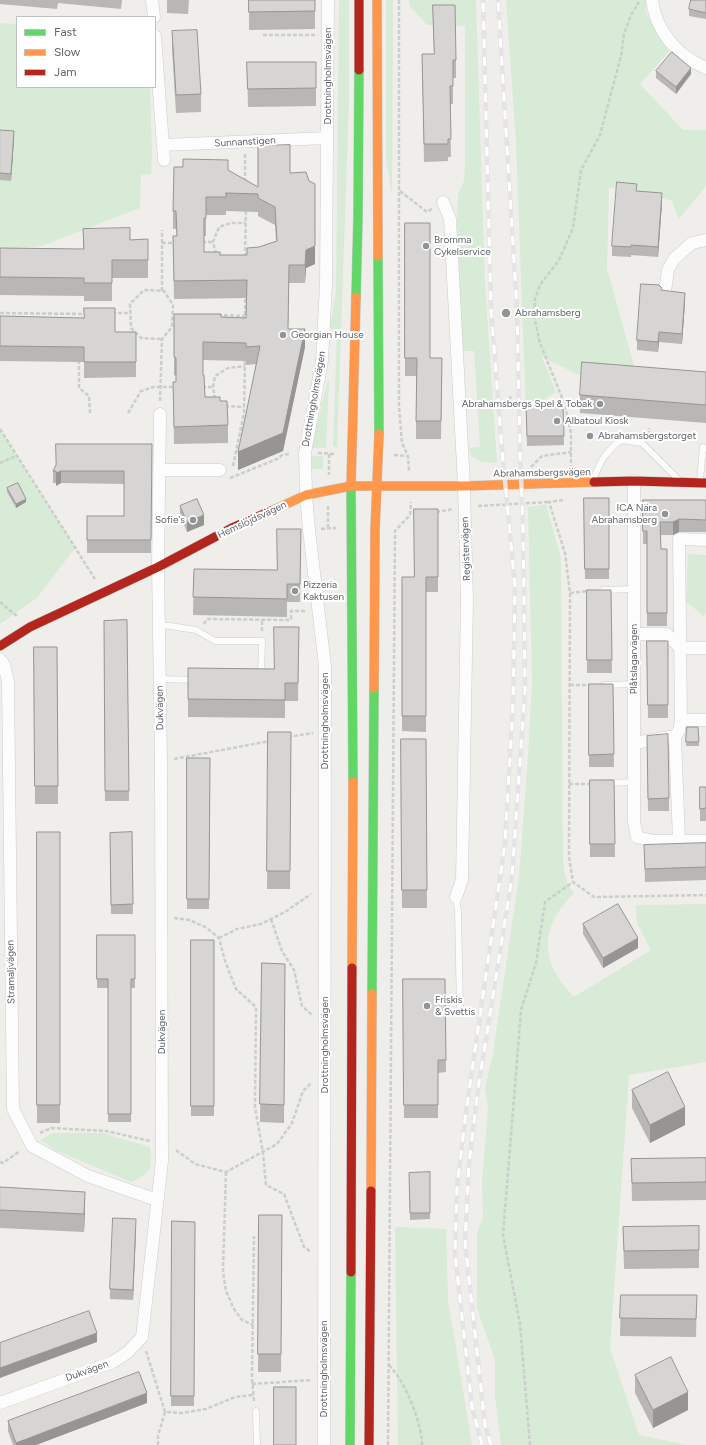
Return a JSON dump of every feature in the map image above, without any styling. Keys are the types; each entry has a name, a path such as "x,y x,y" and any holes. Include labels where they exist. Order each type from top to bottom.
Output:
{"main road":[{"path":"350,1445 353,750 351,486 358,216 359,0"},
{"path":"369,1445 375,530 379,453 377,0"},
{"name":"Abrahamsbergsvägen","path":"351,486 464,486 634,481 703,483"},
{"name":"Hemslöjdsvägen","path":"0,646 30,627 158,567 232,528 306,495 329,489 351,486"}],"street":[{"path":"152,0 154,16"},
{"name":"Drottningholmsvägen","path":"324,1445 325,666 306,495 305,453 322,361 326,285 328,0"},
{"path":"652,0 654,12 664,35 680,53 706,68"},
{"path":"156,50 164,160"},
{"name":"Sunnanstigen","path":"163,145 327,138"},
{"name":"Registervägen","path":"443,202 450,219 464,486 467,600 462,880 456,897"},
{"path":"665,291 668,270 674,259 692,243 706,240"},
{"path":"158,567 160,414"},
{"path":"160,470 220,470"},
{"name":"Plåtslagarvägen","path":"634,481 634,822 637,837 653,841 679,841"},
{"path":"706,540 679,539 681,720 679,731 675,736 679,841 706,841"},
{"name":"Dukvägen","path":"0,1403 113,1362 128,1352 142,1337 162,1161 161,761 158,567"},
{"path":"634,634 667,634 680,648 706,648"},
{"name":"Stramaljvägen","path":"0,659 4,665 8,681 13,1109 32,1146 88,1176 157,1200"},
{"path":"681,720 706,720"},
{"path":"634,743 675,736"}],"lane":[{"path":"592,483 600,464 609,449 621,440 642,443 682,482"},
{"path":"703,483 703,447 706,448"},
{"path":"588,591 634,589"},
{"path":"159,626 196,630 215,641 262,641 261,679 258,682"},
{"path":"160,679 204,680"},
{"path":"590,685 634,684"},
{"path":"591,784 634,782"},
{"path":"456,897 458,911 460,1010"},
{"path":"256,1412 257,1445"}],"path":[{"path":"400,0 399,407 402,443 408,456"},
{"path":"263,35 328,35"},
{"path":"245,141 245,186"},
{"path":"400,191 427,212 443,202"},
{"path":"245,264 246,200"},
{"path":"221,258 216,254 214,242 219,227 231,223 246,223"},
{"path":"162,230 162,291"},
{"path":"199,242 214,242"},
{"path":"162,243 176,243"},
{"path":"160,414 162,339 172,327 173,304 164,291 144,290 130,304 131,328 141,338 162,339"},
{"path":"245,293 245,323"},
{"path":"0,313 86,314"},
{"path":"108,313 131,313"},
{"path":"79,314 79,321"},
{"path":"173,315 180,315"},
{"path":"216,315 245,316"},
{"path":"245,352 244,413 230,479 277,459 282,455 289,454"},
{"path":"79,358 78,388 89,396 90,413"},
{"path":"218,402 215,399 213,387 215,376 228,368 245,366"},
{"path":"128,413 141,391 152,387 183,387"},
{"path":"198,387 213,387"},
{"path":"224,406 244,407"},
{"path":"649,428 649,436"},
{"path":"0,429 104,593"},
{"path":"531,467 542,456 572,452"},
{"path":"328,454 328,528"},
{"path":"0,463 16,456"},
{"path":"388,1445 395,531 410,515 411,485"},
{"path":"570,593 588,591"},
{"path":"0,602 30,627"},
{"path":"196,630 203,627 207,619 289,620 291,619 291,611 319,611"},
{"path":"570,685 590,685"},
{"path":"286,738 325,731"},
{"path":"161,761 271,741"},
{"path":"569,784 591,784"},
{"path":"530,1445 520,1324 503,1235 521,1010 536,963 545,902 573,882"},
{"path":"219,938 237,929 261,924 285,912 325,885"},
{"path":"161,916 189,920 205,927 219,938 225,961 236,989 256,1007 255,1107 263,1152 266,1184 284,1194 304,1247 324,1261"},
{"path":"271,919 282,951 294,970 302,1006 325,1026"},
{"path":"0,1162 12,1156 30,1142 37,1134 51,1128 106,1131 171,1146 195,1164 226,1172 277,1144 292,1123 303,1091 325,1071"},
{"path":"226,1172 223,1270 226,1291 234,1309 242,1320 253,1325"},
{"path":"254,1236 252,1384 256,1412"},
{"path":"142,1337 165,1412 158,1436 158,1445"},
{"path":"389,1364 401,1380 407,1393 418,1425 422,1445"},
{"path":"252,1384 324,1380"},
{"path":"165,1412 182,1413 206,1409 235,1397 254,1395"}],"green space":[{"path":"339,0 349,0 349,101 337,447 333,447 337,332 330,328 336,291"},
{"path":"386,0 393,0 392,194 386,158"},
{"path":"409,0 476,0 485,283 497,463 481,462 471,456 469,448 480,447 474,351 463,351 457,222 458,194 464,181 465,162 465,26 427,25 409,5"},
{"path":"506,0 646,0 646,13 669,52 640,84 683,130 706,130 706,186 679,219 672,201 649,194 609,187 607,269 635,369 618,376 577,374 542,357 556,392 544,401 539,415 526,415 516,142"},
{"path":"0,23 16,24 16,88 150,88 152,152 151,174 141,175 140,208 42,246 0,249"},
{"path":"328,379 326,448 309,448 313,424 318,421"},
{"path":"0,430 75,548 37,598 0,624"},
{"path":"309,456 323,456 323,469 309,469"},
{"path":"546,504 561,559 563,861 566,878 574,893 554,919 549,932 549,958 554,970 574,997 651,950 637,923 636,905 706,904 706,1062 629,1075 610,1348 639,1435 687,1445 501,1445 495,1396 495,1360 477,1308 477,1233 483,1218 482,1182 488,1108 485,1088 493,1053 519,877 528,756 532,683 528,507"},
{"path":"688,554 706,555 706,611 704,617 686,601"},
{"path":"53,1133 103,1133 150,1147 151,1160 149,1169 143,1176 131,1182 55,1150 40,1140"},
{"path":"395,1227 446,1229 448,1300 472,1445 398,1445"}],"building":[{"path":"249,0 315,0 315,11 249,12"},
{"path":"691,0 706,0 706,13 689,9"},
{"path":"433,5 455,5 456,60 453,60 453,86 450,86 451,139 448,139 448,144 424,144 422,54 434,54"},
{"path":"197,30 201,94 176,95 172,31"},
{"path":"672,52 691,68 676,87 656,71"},
{"path":"247,62 316,62 316,88 248,89"},
{"path":"0,130 14,131 11,174 0,173"},
{"path":"290,145 290,173 306,172 309,181 315,184 315,246 306,250 305,265 289,265 288,329 305,329 283,433 238,452 260,346 246,347 246,343 203,342 205,397 220,397 220,401 227,401 228,425 174,427 173,382 176,382 176,358 174,357 174,314 221,314 221,317 246,318 247,280 174,281 173,236 177,236 176,211 173,211 174,167 183,167 183,159 228,160 228,170 258,187 258,146","holes":["226,193 258,194 258,198 275,207 277,241 259,247 247,248 247,255 220,255 220,252 204,252 204,218 206,218 206,197 226,197"]},
{"path":"617,182 637,184 636,191 662,193 658,247 631,245 631,247 612,246"},
{"path":"405,223 430,223 430,358 442,358 441,421 416,421 417,358 405,358"},
{"path":"130,228 130,240 148,239 148,260 112,260 112,283 84,283 84,278 0,277 0,248 84,249 83,229"},
{"path":"641,284 659,285 662,288 661,290 685,293 682,334 659,332 658,342 637,340"},
{"path":"84,308 115,308 115,332 136,332 136,362 84,362 84,347 0,346 0,316 84,318"},
{"path":"582,362 706,372 706,405 580,395"},
{"path":"563,405 564,436 527,436 526,406"},
{"path":"56,444 152,444 151,540 87,540 87,516 124,516 124,471 61,471 56,473 56,471 53,471 56,465"},
{"path":"18,483 26,499 16,504 7,488"},
{"path":"584,498 609,498 609,569 585,569"},
{"path":"197,499 204,515 187,522 180,506"},
{"path":"643,500 706,500 706,520 679,519 673,522 660,522 661,549 667,549 667,613 647,613 647,531 643,531"},
{"path":"414,509 438,509 438,577 426,577 426,716 402,716 402,577 414,577"},
{"path":"277,529 301,529 300,584 287,584 287,599 193,597 194,569 277,570"},
{"path":"587,590 611,590 612,660 587,660"},
{"path":"127,620 129,791 105,791 104,621"},
{"path":"274,627 299,627 298,683 285,683 285,700 188,699 188,668 274,669"},
{"path":"647,641 668,641 668,705 648,705"},
{"path":"34,647 57,647 58,786 35,786"},
{"path":"589,684 613,684 614,754 589,755"},
{"path":"687,727 698,727 699,742 686,742"},
{"path":"268,732 291,732 290,871 267,871"},
{"path":"668,734 669,798 648,799 647,736"},
{"path":"401,739 426,739 427,890 402,890"},
{"path":"187,758 210,758 209,899 187,899"},
{"path":"590,780 614,780 615,844 590,844"},
{"path":"700,787 706,787 706,808 700,809"},
{"path":"37,832 60,832 60,1105 37,1105"},
{"path":"132,832 133,904 111,905 110,833"},
{"path":"706,843 706,867 645,869 644,845"},
{"path":"618,904 638,938 603,958 583,924"},
{"path":"97,935 135,935 135,979 131,979 131,1114 108,1114 108,979 97,979"},
{"path":"191,940 214,940 214,1106 191,1106"},
{"path":"262,963 285,964 284,1105 260,1104"},
{"path":"403,979 445,979 446,1060 438,1060 438,1105 404,1105"},
{"path":"668,1072 685,1107 650,1125 632,1090"},
{"path":"706,1158 706,1182 632,1183 631,1159"},
{"path":"430,1172 430,1213 410,1213 409,1173"},
{"path":"0,1187 85,1192 84,1214 0,1210"},
{"path":"259,1215 282,1215 281,1354 258,1354"},
{"path":"113,1218 136,1219 133,1290 110,1289"},
{"path":"172,1221 195,1222 194,1396 171,1396"},
{"path":"699,1226 699,1250 624,1251 623,1227"},
{"path":"621,1295 697,1295 696,1319 620,1318"},
{"path":"89,1311 97,1333 0,1368 0,1343"},
{"path":"671,1357 688,1392 653,1410 635,1375"},
{"path":"139,1372 147,1393 16,1443 8,1421"},
{"path":"274,1387 296,1387 296,1445 274,1445"}],"railway":[{"path":"482,1445 472,1407 455,1254 457,1186 466,1112 505,843 513,704 515,586 502,450 491,309 483,0"},
{"path":"491,1445 485,1425 465,1242 469,1164 478,1089 512,877 525,690 523,527 517,310 498,0"}],"traffic: fast":[{"path":"356,297 359,70"},
{"path":"378,256 379,434"},
{"path":"351,486 353,782"},
{"path":"372,994 374,688"},
{"path":"350,1445 351,1272"}],"traffic: slow":[{"path":"377,0 378,256"},
{"path":"351,486 356,297"},
{"path":"374,688 375,530 379,434"},
{"path":"271,511 306,495 351,486 464,486 594,482"},
{"path":"352,968 353,782"},
{"path":"371,1191 372,994"}],"traffic: jam":[{"path":"359,0 359,70"},
{"path":"594,482 634,481 706,483"},
{"path":"0,646 30,627 158,567 232,528 271,511"},
{"path":"351,1272 352,968"},
{"path":"369,1445 371,1191"}],"place":[{"name":"Bromma Cykelservice","path":"426,246"},
{"name":"Abrahamsberg","path":"506,313"},
{"name":"Georgian House","path":"283,335"},
{"name":"Abrahamsbergs Spel & Tobak","path":"600,404"},
{"name":"Albatoul Kiosk","path":"557,421"},
{"name":"Abrahamsbergstorget","path":"590,436"},
{"name":"ICA Nära Abrahamsberg","path":"665,514"},
{"name":"Sofie's","path":"193,520"},
{"name":"Pizzeria Kaktusen","path":"295,591"},
{"name":"Friskis & Svettis","path":"427,1006"}]}
